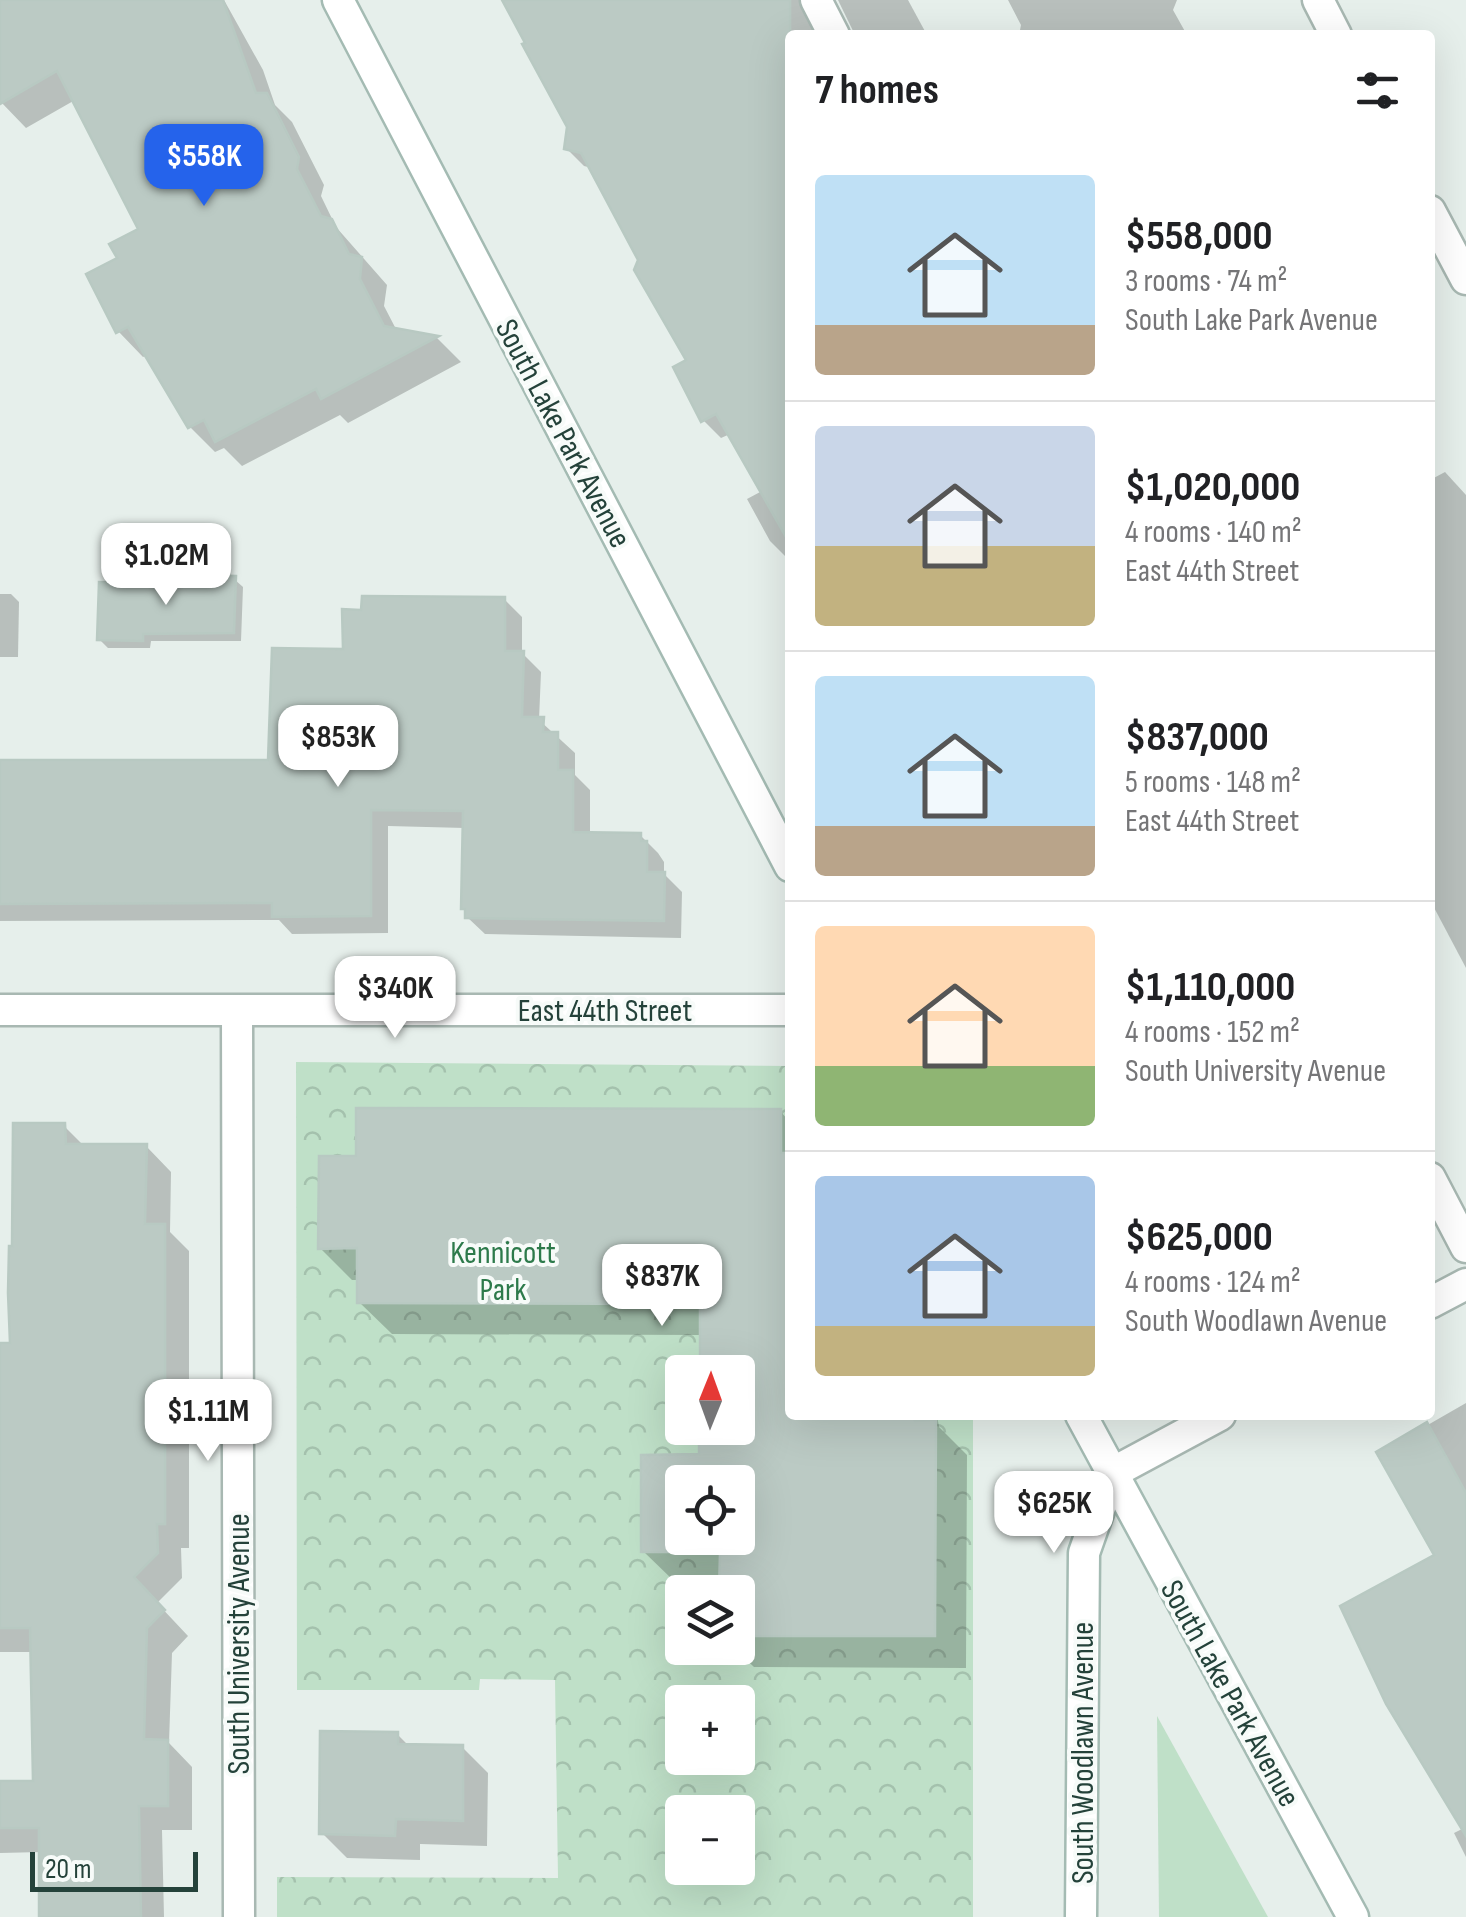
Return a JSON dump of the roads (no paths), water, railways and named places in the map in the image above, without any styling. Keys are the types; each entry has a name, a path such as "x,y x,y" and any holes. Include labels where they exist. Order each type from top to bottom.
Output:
{"street":[{"name":"South Lake Park Avenue","path":"338,0 785,856"},
{"path":"816,0 831,30"},
{"path":"1318,0 1333,30"},
{"path":"1435,220 1466,279"},
{"name":"East 44th Street","path":"0,1010 785,1010"},
{"name":"South University Avenue","path":"237,1012 239,1917"},
{"path":"1435,1188 1466,1247"},
{"path":"1435,1301 1466,1284"},
{"name":"South Lake Park Avenue","path":"1084,1420 1353,1917"},
{"path":"1112,1473 1211,1420"},
{"name":"South Woodlawn Avenue","path":"1081,1917 1084,1553 1112,1473"}],"park label":[{"name":"Kennicott Park","path":"503,1270"}]}
